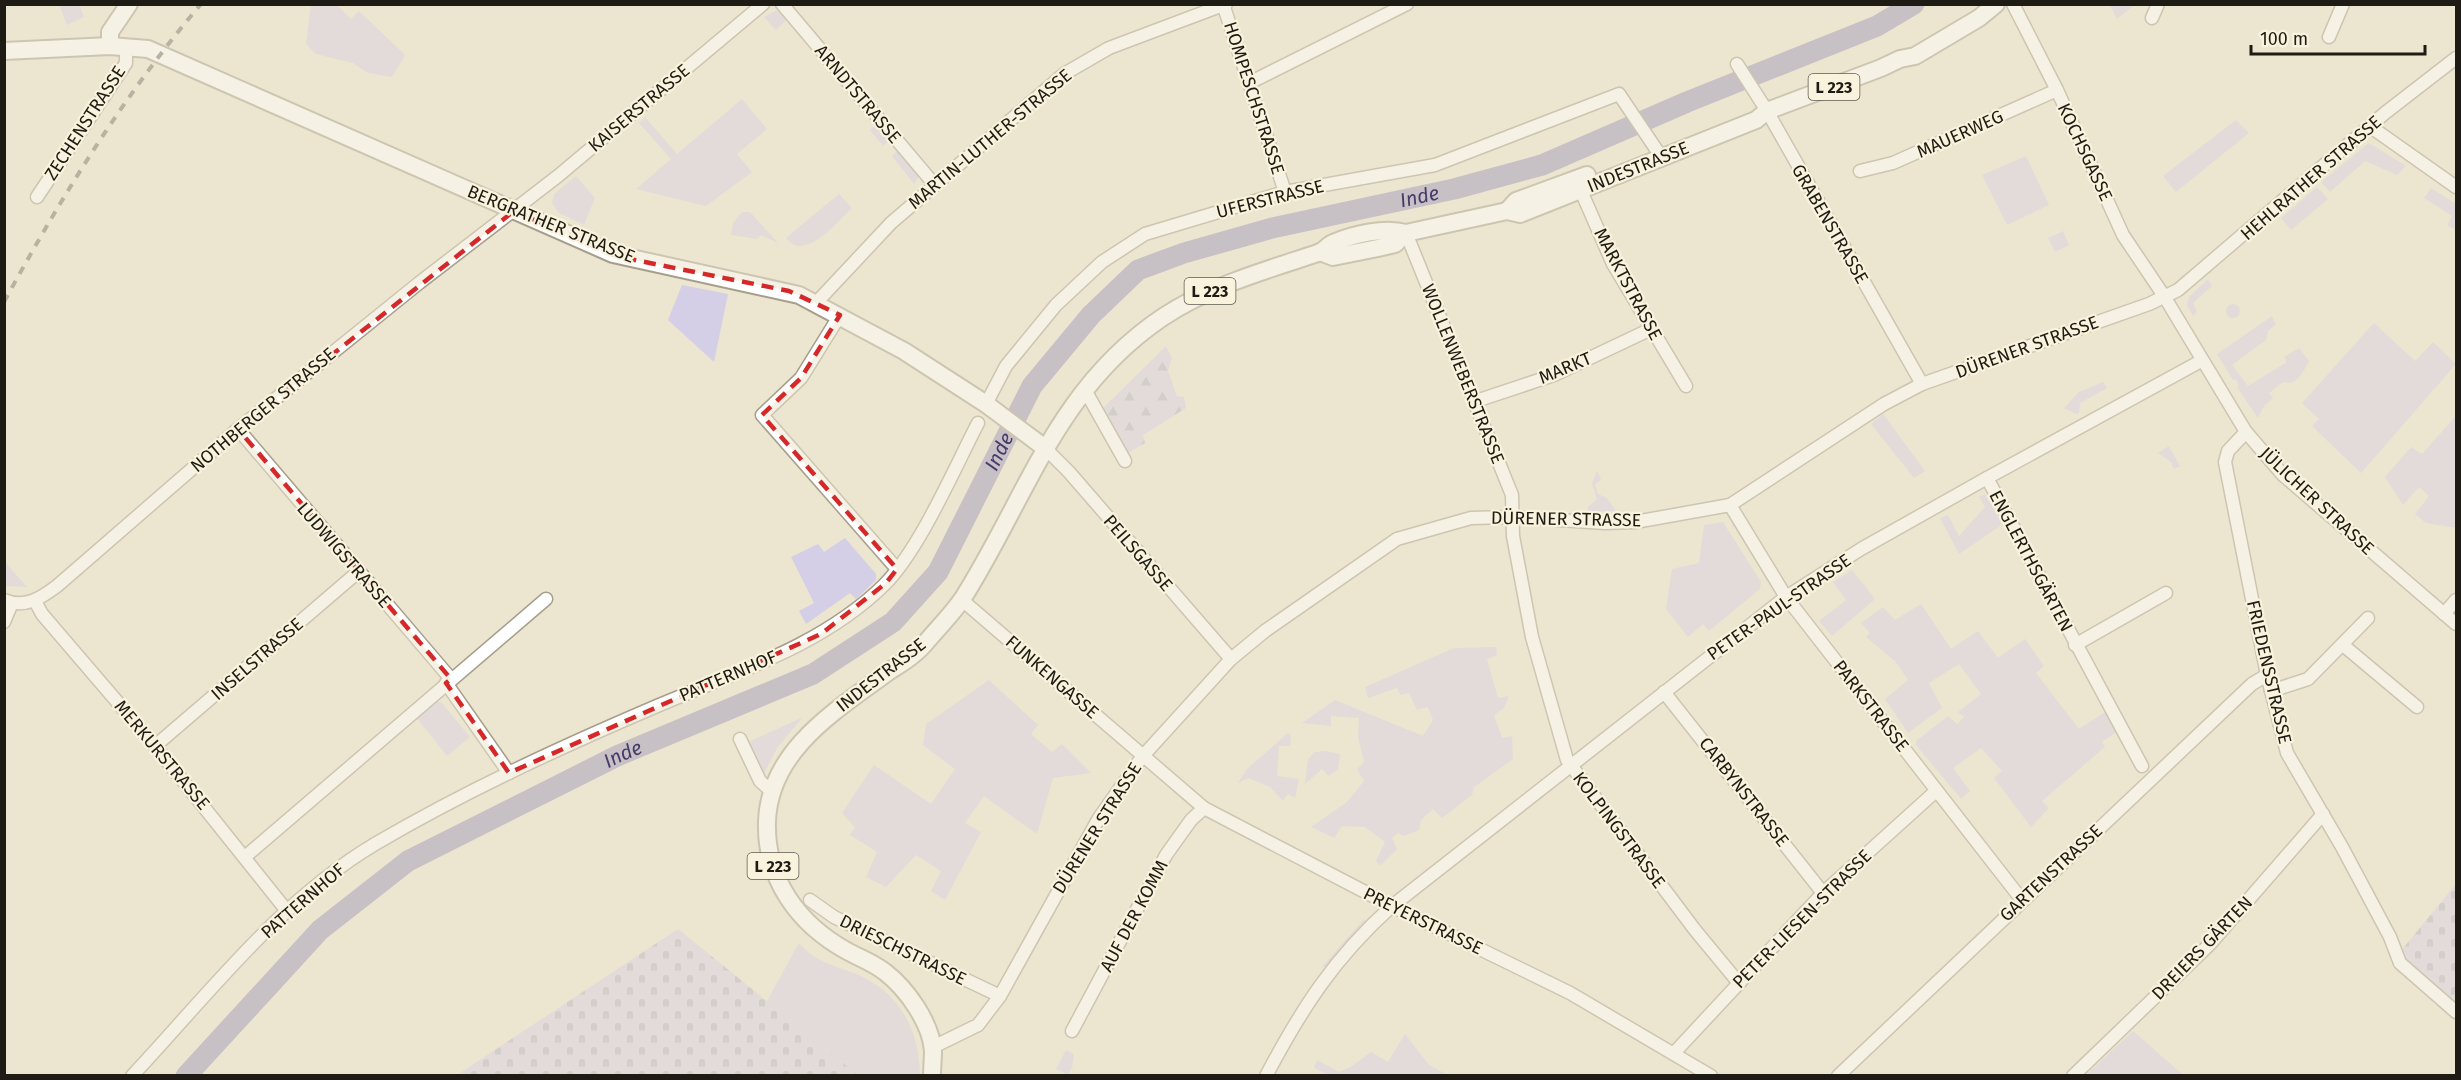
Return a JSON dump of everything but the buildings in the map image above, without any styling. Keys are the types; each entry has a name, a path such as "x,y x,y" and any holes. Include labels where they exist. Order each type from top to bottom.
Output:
{"main road":[{"path":"118,46 110,32 129,4"},
{"name":"INDESTRASSE","path":"1900,58 1910,48 1982,4"},
{"name":"INDESTRASSE","path":"933,1047 909,997 883,970 812,928 781,889 770,856 767,831 772,792 793,752 807,735 822,720 921,648 962,600 1065,414 1114,358 1164,317 1204,294 1254,272 1320,252 1332,243 1393,229 1406,233 1507,211 1520,214 1656,148 1752,110 1767,111 1900,58 1915,56 1943,41 1996,4"},
{"name":"ZECHENSTRASSE","path":"4,51 118,46"},
{"name":"BERGRATHER STRASSE","path":"118,46 159,54 620,257 789,291 840,315 904,351 992,408 1045,448"},
{"name":"L 223","path":"932,1076 933,1047"}],"street":[{"name":"KAISERSTRASSE","path":"514,211 763,4"},
{"name":"ARNDTSTRASSE","path":"782,4 934,184"},
{"path":"1249,83 1407,4"},
{"name":"KOCHSGASSE","path":"2013,4 2057,90 2123,235 2164,296"},
{"path":"2152,18 2158,4"},
{"path":"2329,38 2343,4"},
{"name":"MARTIN-LUTHER-STRASSE","path":"816,303 891,223 1064,74 1109,48 1224,5"},
{"name":"HOMPESCHSTRASSE","path":"1224,5 1285,192"},
{"name":"ZECHENSTRASSE","path":"37,197 126,63 118,46"},
{"name":"HEHLRATHER STRASSE","path":"2164,296 2186,285 2371,127 2457,58"},
{"name":"GRABENSTRASSE","path":"1737,64 1767,111 1922,384"},
{"name":"MAUERWEG","path":"1860,171 1893,163 2057,90"},
{"name":"UFERSTRASSE","path":"992,408 1006,366 1056,305 1102,262 1145,234 1285,192 1435,165 1619,94 1656,148"},
{"path":"2371,127 2457,187"},
{"name":"MARKTSTRASSE","path":"1578,185 1613,264 1686,386"},
{"name":"NOTHBERGER STRASSE","path":"35,601 65,579 238,429 440,266 514,211"},
{"name":"WOLLENWEBERSTRASSE","path":"1406,233 1476,401 1512,495 1512,517"},
{"name":"JÜLICHER STRASSE","path":"2164,296 2201,361 2246,432 2283,475 2457,624"},
{"name":"DÜRENER STRASSE","path":"933,1047 978,1025 1000,996 1099,818 1142,757 1231,659 1265,631 1397,539 1471,519 1512,517 1605,523 1635,522 1730,505 1884,404 1922,384 2164,296"},
{"path":"840,315 801,378 762,415 897,569"},
{"name":"MARKT","path":"1476,401 1554,375 1651,328"},
{"name":"PETER-PAUL-STRASSE","path":"1266,1076 1293,1024 1321,981 1363,932 1392,906 1786,597 1861,549 2201,361"},
{"path":"1085,390 1125,461"},
{"name":"PATTERNHOF","path":"132,1076 287,910 330,875 373,845 509,773 821,634 851,615 886,583 897,569 933,510 978,423"},
{"name":"LUDWIGSTRASSE","path":"238,429 449,681"},
{"name":"FRIEDENSSTRASSE","path":"2246,432 2233,444 2225,462 2267,675 2287,753 2385,927 2400,963 2457,1012"},
{"name":"PEILSGASSE","path":"1045,448 1064,466 1231,659"},
{"name":"ENGLERTHSGÄRTEN","path":"1987,478 2142,766"},
{"name":"PARKSTRASSE","path":"1730,505 1786,597 2022,900"},
{"name":"KOLPINGSTRASSE","path":"1512,517 1513,536 1532,637 1564,753 1571,767 1695,930 1738,982"},
{"name":"INSELSTRASSE","path":"155,746 358,572"},
{"name":"ENGLERTHSGÄRTEN","path":"2075,645 2166,593"},
{"path":"246,856 546,599"},
{"name":"FUNKENGASSE","path":"962,600 1088,707 1142,757"},
{"path":"2444,614 2457,600"},
{"path":"4,622 8,602 35,601"},
{"name":"MERKURSTRASSE","path":"35,601 42,614 155,746 246,856 287,910"},
{"path":"2271,691 2308,679 2368,618"},
{"path":"2343,645 2417,708"},
{"name":"GARTENSTRASSE","path":"1838,1076 2252,684 2267,675"},
{"path":"449,681 509,773"},
{"name":"CARBYNSTRASSE","path":"1664,692 1823,893"},
{"path":"740,739 760,781 772,792"},
{"name":"PREYERSTRASSE","path":"1142,757 1204,807 1392,906 1570,993 1711,1076"},
{"name":"PETER-LIESEN-STRASSE","path":"1674,1053 1823,893 1936,791"},
{"name":"AUF DER KOMM","path":"1072,1031 1166,855 1191,820 1204,807"},
{"name":"DREIERS GÄRTEN","path":"2073,1076 2210,944 2323,814"},
{"name":"DRIESCHSTRASSE","path":"810,900 834,917 1000,996"}],"highlighted area":[{"path":"514,211 620,257 789,291 840,315 801,378 762,415 897,569 886,583 821,634 509,773 446,683 451,679 238,429"}],"green space":[{"path":"59,5 79,5 84,17 67,25"},
{"path":"311,5 337,5 351,19 359,11 405,55 392,77 368,73 353,63 316,54 306,44"},
{"path":"2110,5 2134,5 2117,19"},
{"path":"777,10 787,19 776,30 764,17"},
{"path":"742,99 767,129 737,154 752,172 706,206 636,189 671,159 639,123 645,117 677,154"},
{"path":"2236,120 2249,133 2176,192 2163,176"},
{"path":"876,125 889,141 883,146 870,130"},
{"path":"2369,143 2406,166 2397,175 2365,161 2330,192 2321,182"},
{"path":"897,151 919,177 914,184 892,156"},
{"path":"2026,156 2049,205 2007,225 1982,175"},
{"path":"576,176 595,198 584,225 559,213 552,203 554,194"},
{"path":"2317,187 2328,199 2291,230 2281,218"},
{"path":"2431,188 2456,204 2456,230 2447,225 2452,216 2424,198"},
{"path":"839,194 852,208 830,230 820,238 802,246 786,238"},
{"path":"742,212 750,212 778,243 761,235 757,239 731,235 733,223"},
{"path":"2063,231 2069,245 2055,252 2048,238"},
{"path":"2208,279 2212,286 2193,303 2197,312 2193,316 2187,305 2189,297"},
{"path":"682,285 728,294 714,362 668,320"},
{"path":"2230,304 2236,304 2240,311 2236,318 2230,318 2226,314 2226,308"},
{"path":"2272,316 2276,324 2268,331 2266,340 2232,365 2248,386 2287,362 2284,357 2299,348 2309,361 2296,380 2283,382 2269,393 2273,398 2264,406 2258,418 2237,387 2239,386 2236,379 2233,380 2217,354"},
{"path":"2374,323 2415,361 2433,342 2456,364 2361,473 2312,426 2319,419 2302,403"},
{"path":"1166,346 1172,358 1168,371 1177,396 1184,397 1186,408 1143,435 1145,443 1128,453 1122,449 1100,411"},
{"path":"2103,382 2107,388 2080,403 2079,413 2076,414 2064,408 2079,392"},
{"path":"1883,414 1925,471 1914,478 1871,424"},
{"path":"2456,416 2456,528 2426,523 2415,514 2429,496 2419,487 2403,505 2385,477 2411,447 2422,454"},
{"path":"2169,446 2180,466 2174,469 2171,462 2158,453"},
{"path":"1597,471 1601,480 1595,484 1598,494 1607,498 1616,511 1588,512 1588,507 1597,499 1592,484"},
{"path":"1985,494 2001,521 2000,526 1959,554 1940,518 1948,515 1959,536 1985,507 1979,497"},
{"path":"1723,522 1761,582 1760,589 1709,631 1703,624 1688,637 1666,609 1672,569 1699,563 1704,525"},
{"path":"845,538 876,574 876,580 856,599 850,593 806,624 799,611 814,603 791,557 818,544 824,552"},
{"path":"5,562 27,587 5,586"},
{"path":"1852,570 1875,599 1832,636 1819,621 1846,600 1833,582"},
{"path":"1921,604 1951,649 1978,631 1998,658 2025,639 2044,666 2036,673 2079,729 2107,711 2116,732 2102,742 2105,747 2042,801 2049,808 2031,827 1994,778 2002,771 1981,748 1953,768 1970,791 1961,799 1916,745 1916,741 1948,716 1957,724 1964,717 1958,712 1981,694 1959,664 1929,683 1942,708 1908,733 1885,699 1908,680 1895,661 1866,637 1870,633 1861,623 1883,607 1895,620"},
{"path":"1496,647 1497,655 1487,659 1498,698 1509,696 1504,708 1494,715 1502,738 1512,736 1513,759 1474,787 1472,795 1442,818 1433,809 1421,820 1419,830 1404,836 1398,833 1392,838 1397,849 1380,866 1376,861 1385,842 1365,827 1342,826 1334,838 1311,827 1347,802 1364,781 1357,769 1364,762 1358,737 1359,718 1331,716 1331,726 1302,723 1335,700 1423,736 1433,720 1428,707 1417,710 1409,693 1400,695 1397,688 1368,698 1365,687 1454,648"},
{"path":"989,680 1038,725 1031,734 1052,752 1062,744 1091,773 1053,778 1037,834 984,796 965,823 981,832 945,900 931,891 941,871 916,855 886,887 866,877 877,852 850,835 855,827 842,813 874,765 931,804 955,769 923,745 926,724"},
{"path":"435,702 441,702 470,737 447,756 417,718"},
{"path":"803,717 777,748 763,776 748,742"},
{"path":"1288,733 1291,736 1290,746 1279,746 1277,776 1299,779 1295,798 1288,794 1283,801 1270,787 1248,778 1238,783 1246,770"},
{"path":"1315,752 1340,754 1338,769 1329,776 1322,769 1305,784 1308,759"},
{"path":"2456,884 2456,1007 2405,962 2400,952"},
{"path":"1363,920 1367,920 1326,967 1322,967"},
{"path":"678,929 858,1075 457,1075"},
{"path":"799,943 817,958 867,979 893,999 910,1025 919,1057 920,1075 858,1075 767,1001"},
{"path":"2133,1031 2183,1075 2086,1075"},
{"path":"1405,1034 1429,1065 1448,1075 1328,1075 1314,1068 1317,1060 1339,1072 1352,1066 1371,1052 1388,1062"},
{"path":"1066,1050 1074,1054 1072,1068 1068,1075 1056,1069"}],"waterway":[{"name":"Inde","path":"186,1076 320,930 408,861 617,756 813,674 893,622 938,572 1032,386 1091,315 1138,270 1184,253 1272,228 1454,189 1542,165 1687,102 1877,26 1914,4"}],"railway":[{"path":"4,302 71,185 95,148 145,74 201,4"}]}
